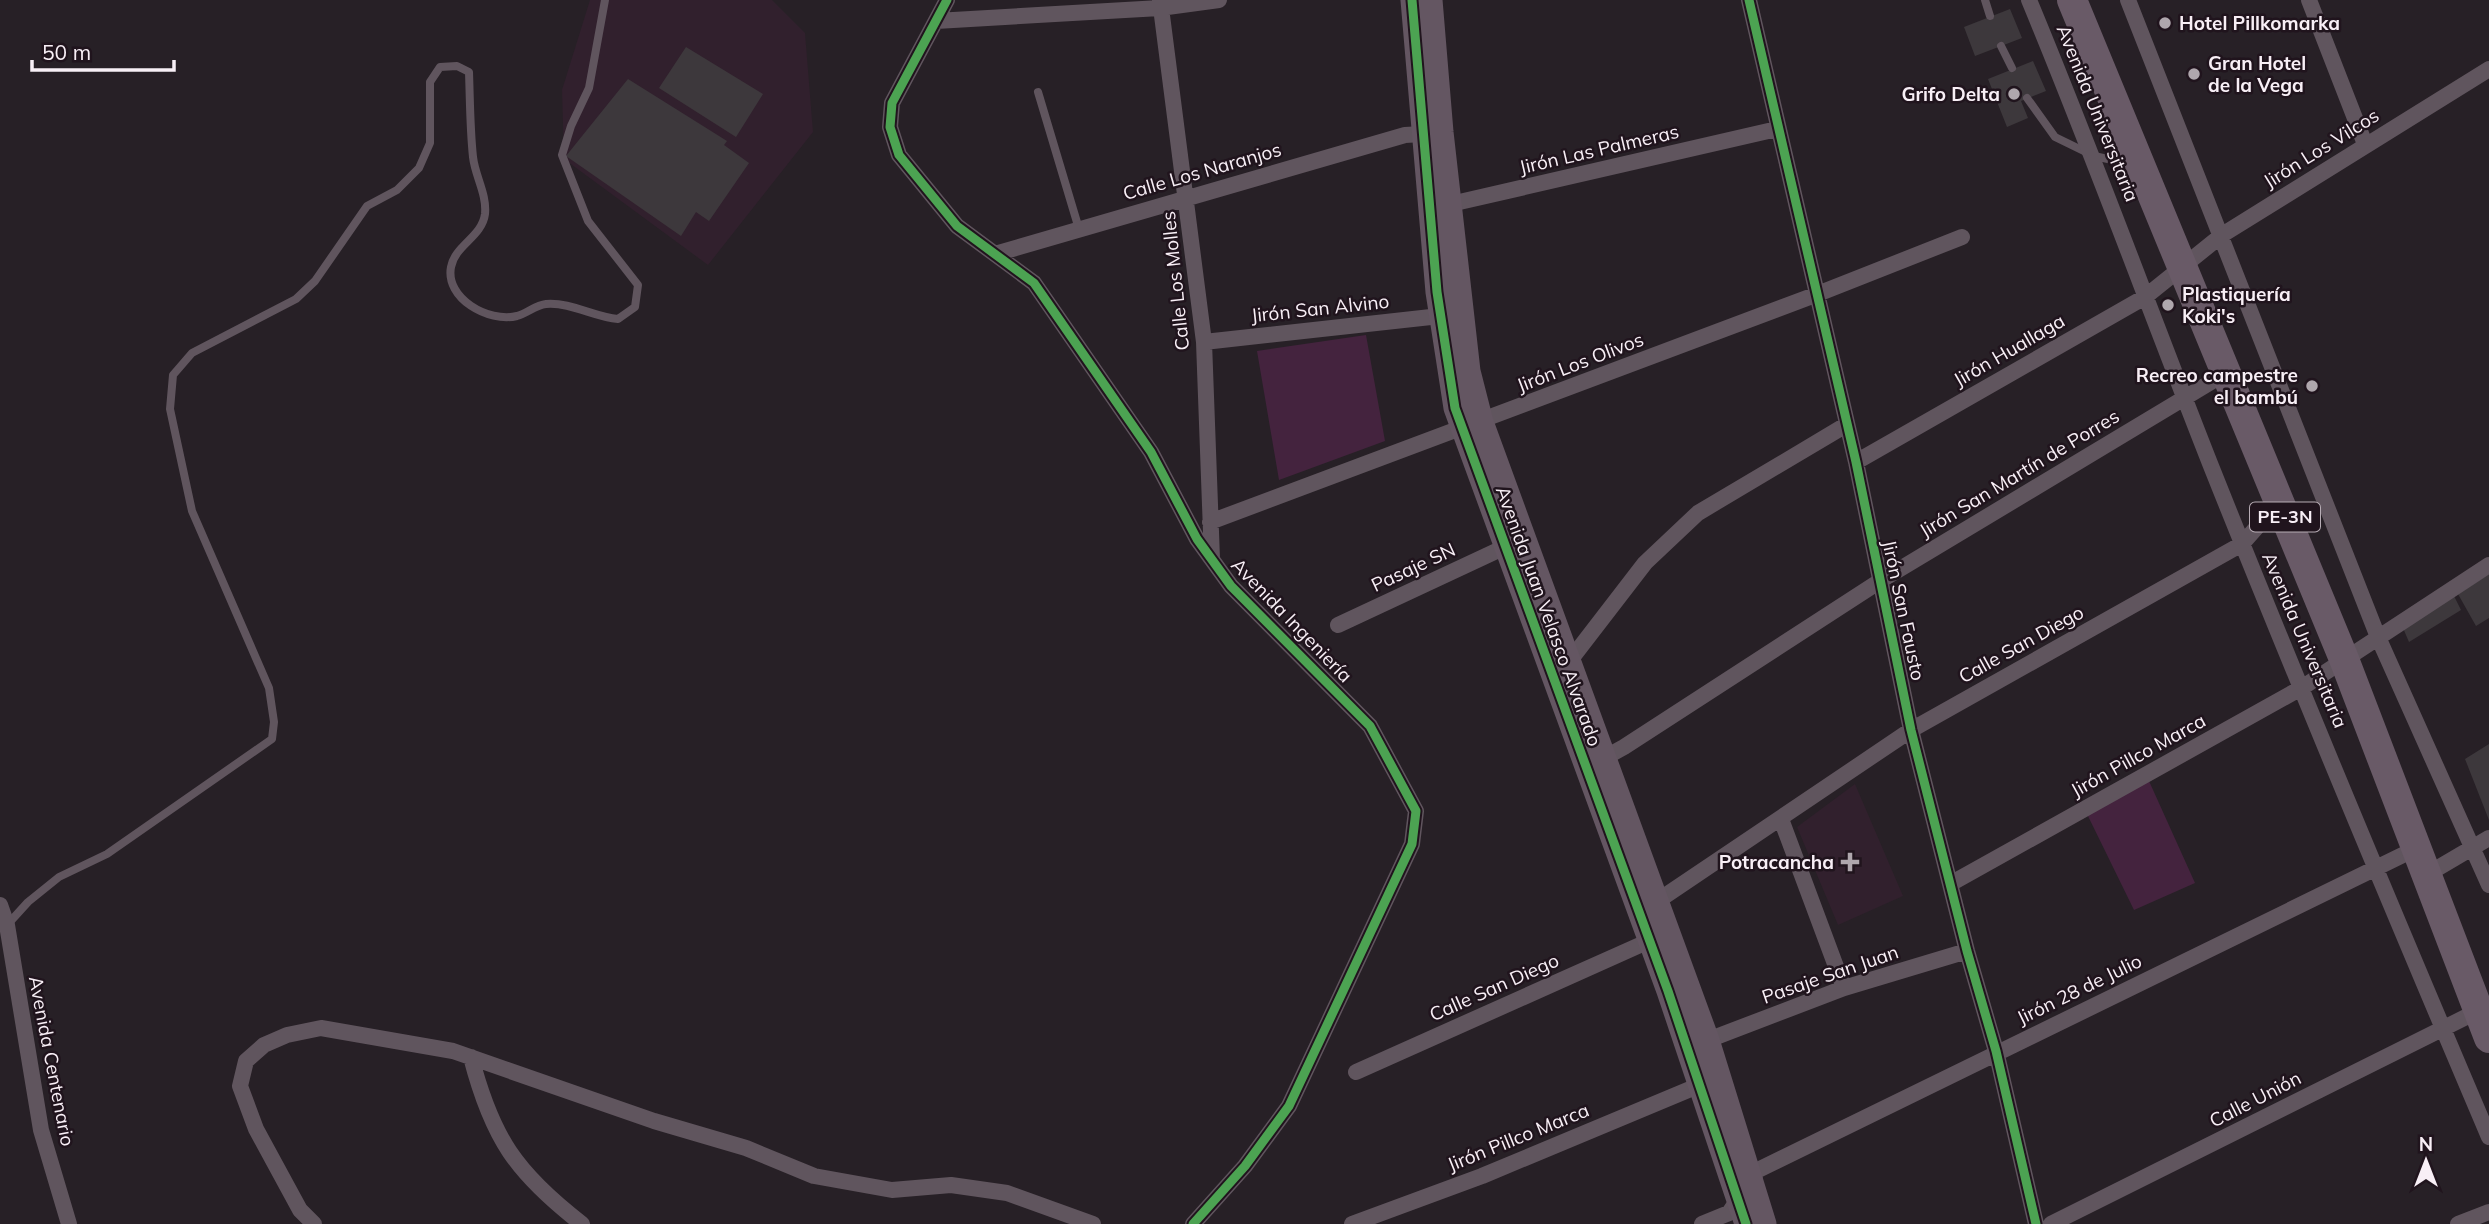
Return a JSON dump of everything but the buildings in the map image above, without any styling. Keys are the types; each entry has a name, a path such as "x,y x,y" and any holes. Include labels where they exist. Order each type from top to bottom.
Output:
{"highway":[{"name":"PE-3N","path":"2072,0 2181,270 2344,659 2484,1025"}],"street":[{"name":"Avenida Ingeniería","path":"947,0 892,103 890,127 900,155 957,226 1034,283 1151,452 1197,539 1231,586 1370,726 1416,811 1412,845 1289,1106 1245,1166 1193,1224"},
{"path":"936,21 1219,0"},
{"name":"Avenida Juan Velasco Alvarado","path":"1412,0 1422,134 1440,206 1469,371 1472,425 1505,547 1595,763 1647,907 1708,1040 1765,1224"},
{"name":"Avenida Juan Velasco Alvarado","path":"1431,0 1440,206 1440,316 1449,382 1472,425 1568,663 1595,763"},
{"name":"Jirón San Fausto","path":"1749,0 1815,295 1856,462 1912,730 1967,951 1996,1051 2036,1224"},
{"name":"Avenida Universitaria","path":"2029,0 2094,156 2145,297 2242,544 2489,1137"},
{"path":"2128,0 2378,637 2489,886"},
{"path":"2309,0 2365,145"},
{"name":"Calle Los Molles","path":"1160,4 1204,342 1212,559"},
{"name":"Jirón Los Vilcos","path":"2181,270 2221,235 2489,69"},
{"name":"Jirón Las Palmeras","path":"1440,206 1777,130"},
{"name":"Calle Los Naranjos","path":"995,254 1405,135 1422,134"},
{"name":"Jirón Los Olivos","path":"1210,522 1472,425 1962,237"},
{"name":"Jirón Huallaga","path":"1856,462 2145,297 2181,270"},
{"name":"Jirón San Alvino","path":"1204,342 1440,316"},
{"name":"Jirón San Martín de Porres","path":"1595,763 1880,581 2226,373"},
{"path":"1568,663 1645,563 1698,513 1846,425"},
{"name":"Calle San Diego","path":"1647,907 1912,730 2242,544 2279,502"},
{"name":"Pasaje SN","path":"1338,625 1505,547"},
{"name":"Jirón Pillco Marca","path":"1950,884 2302,687 2489,565"},
{"path":"1781,819 1843,988"},
{"name":"Jirón 28 de Julio","path":"1702,1224 1729,1213 1758,1170 1996,1051 2378,869 2421,862 2473,847 2489,838"},
{"name":"Avenida Centenario","path":"0,905 6,925 41,1130 69,1224"},
{"name":"Avenida Juan Velasco Alvarado","path":"1647,907 1649,941 1746,1224"},
{"name":"Calle San Diego","path":"1356,1072 1649,941"},
{"name":"Pasaje San Juan","path":"1708,1040 1843,988 1967,951"},
{"name":"Calle Unión","path":"2051,1224 2442,1028 2484,1025"},
{"path":"314,1224 300,1210 256,1129 240,1086 246,1061 264,1045 287,1035 321,1028 471,1057 654,1121 746,1148 814,1176 892,1190 951,1185 1007,1193 1093,1224"},
{"path":"471,1057 494,1129 521,1170 582,1224"},
{"name":"Jirón Pillco Marca","path":"1352,1224 1482,1176 1700,1085"},
{"path":"2458,1224 2489,1212"}],"lane":[{"path":"6,925 28,902 59,877 107,854 272,739 274,722 270,688 192,511 170,409 173,375 191,353 296,299 315,281 367,206 397,190 419,168 430,143 430,82 440,68 457,66 469,72 473,159 483,190 485,215 475,236 459,250 451,265 450,284 464,303 488,313 515,317 545,304 578,308 597,317 618,319 635,307 638,285 589,221 562,155 571,126 589,88 605,0"},
{"path":"1985,0 1990,16"},
{"path":"2001,46 2012,68"},
{"path":"1038,92 1079,229"},
{"path":"2027,98 2056,137 2094,156 2141,166"}],"shaded area":[{"path":"590,0 772,0 805,33 813,132 708,265 564,159 562,90"},
{"path":"1366,335 1385,441 1279,480 1257,351"},
{"path":"2149,781 2195,883 2134,910 2087,814"},
{"name":"Potracancha","path":"1855,784 1903,896 1838,925 1797,827"}],"cycle path":[{"path":"947,0 892,103 890,127 899,155 957,226 1034,283 1151,452 1197,539 1231,586 1370,726 1416,811 1412,844 1289,1106 1245,1166 1193,1224"},
{"path":"1412,0 1437,292 1455,408 1668,991 1746,1224"},
{"path":"1749,0 1856,462 1911,730 1967,951 1996,1051 2036,1224"}],"place":[{"name":"Hotel Pillkomarka","path":"2165,23"},
{"name":"Gran Hotel de la Vega","path":"2194,74"},
{"name":"Grifo Delta","path":"2014,94"},
{"name":"Plastiquería Koki's","path":"2168,305"},
{"name":"Recreo campestre el bambú","path":"2312,386"},
{"name":"Potracancha","path":"1850,862"}]}
